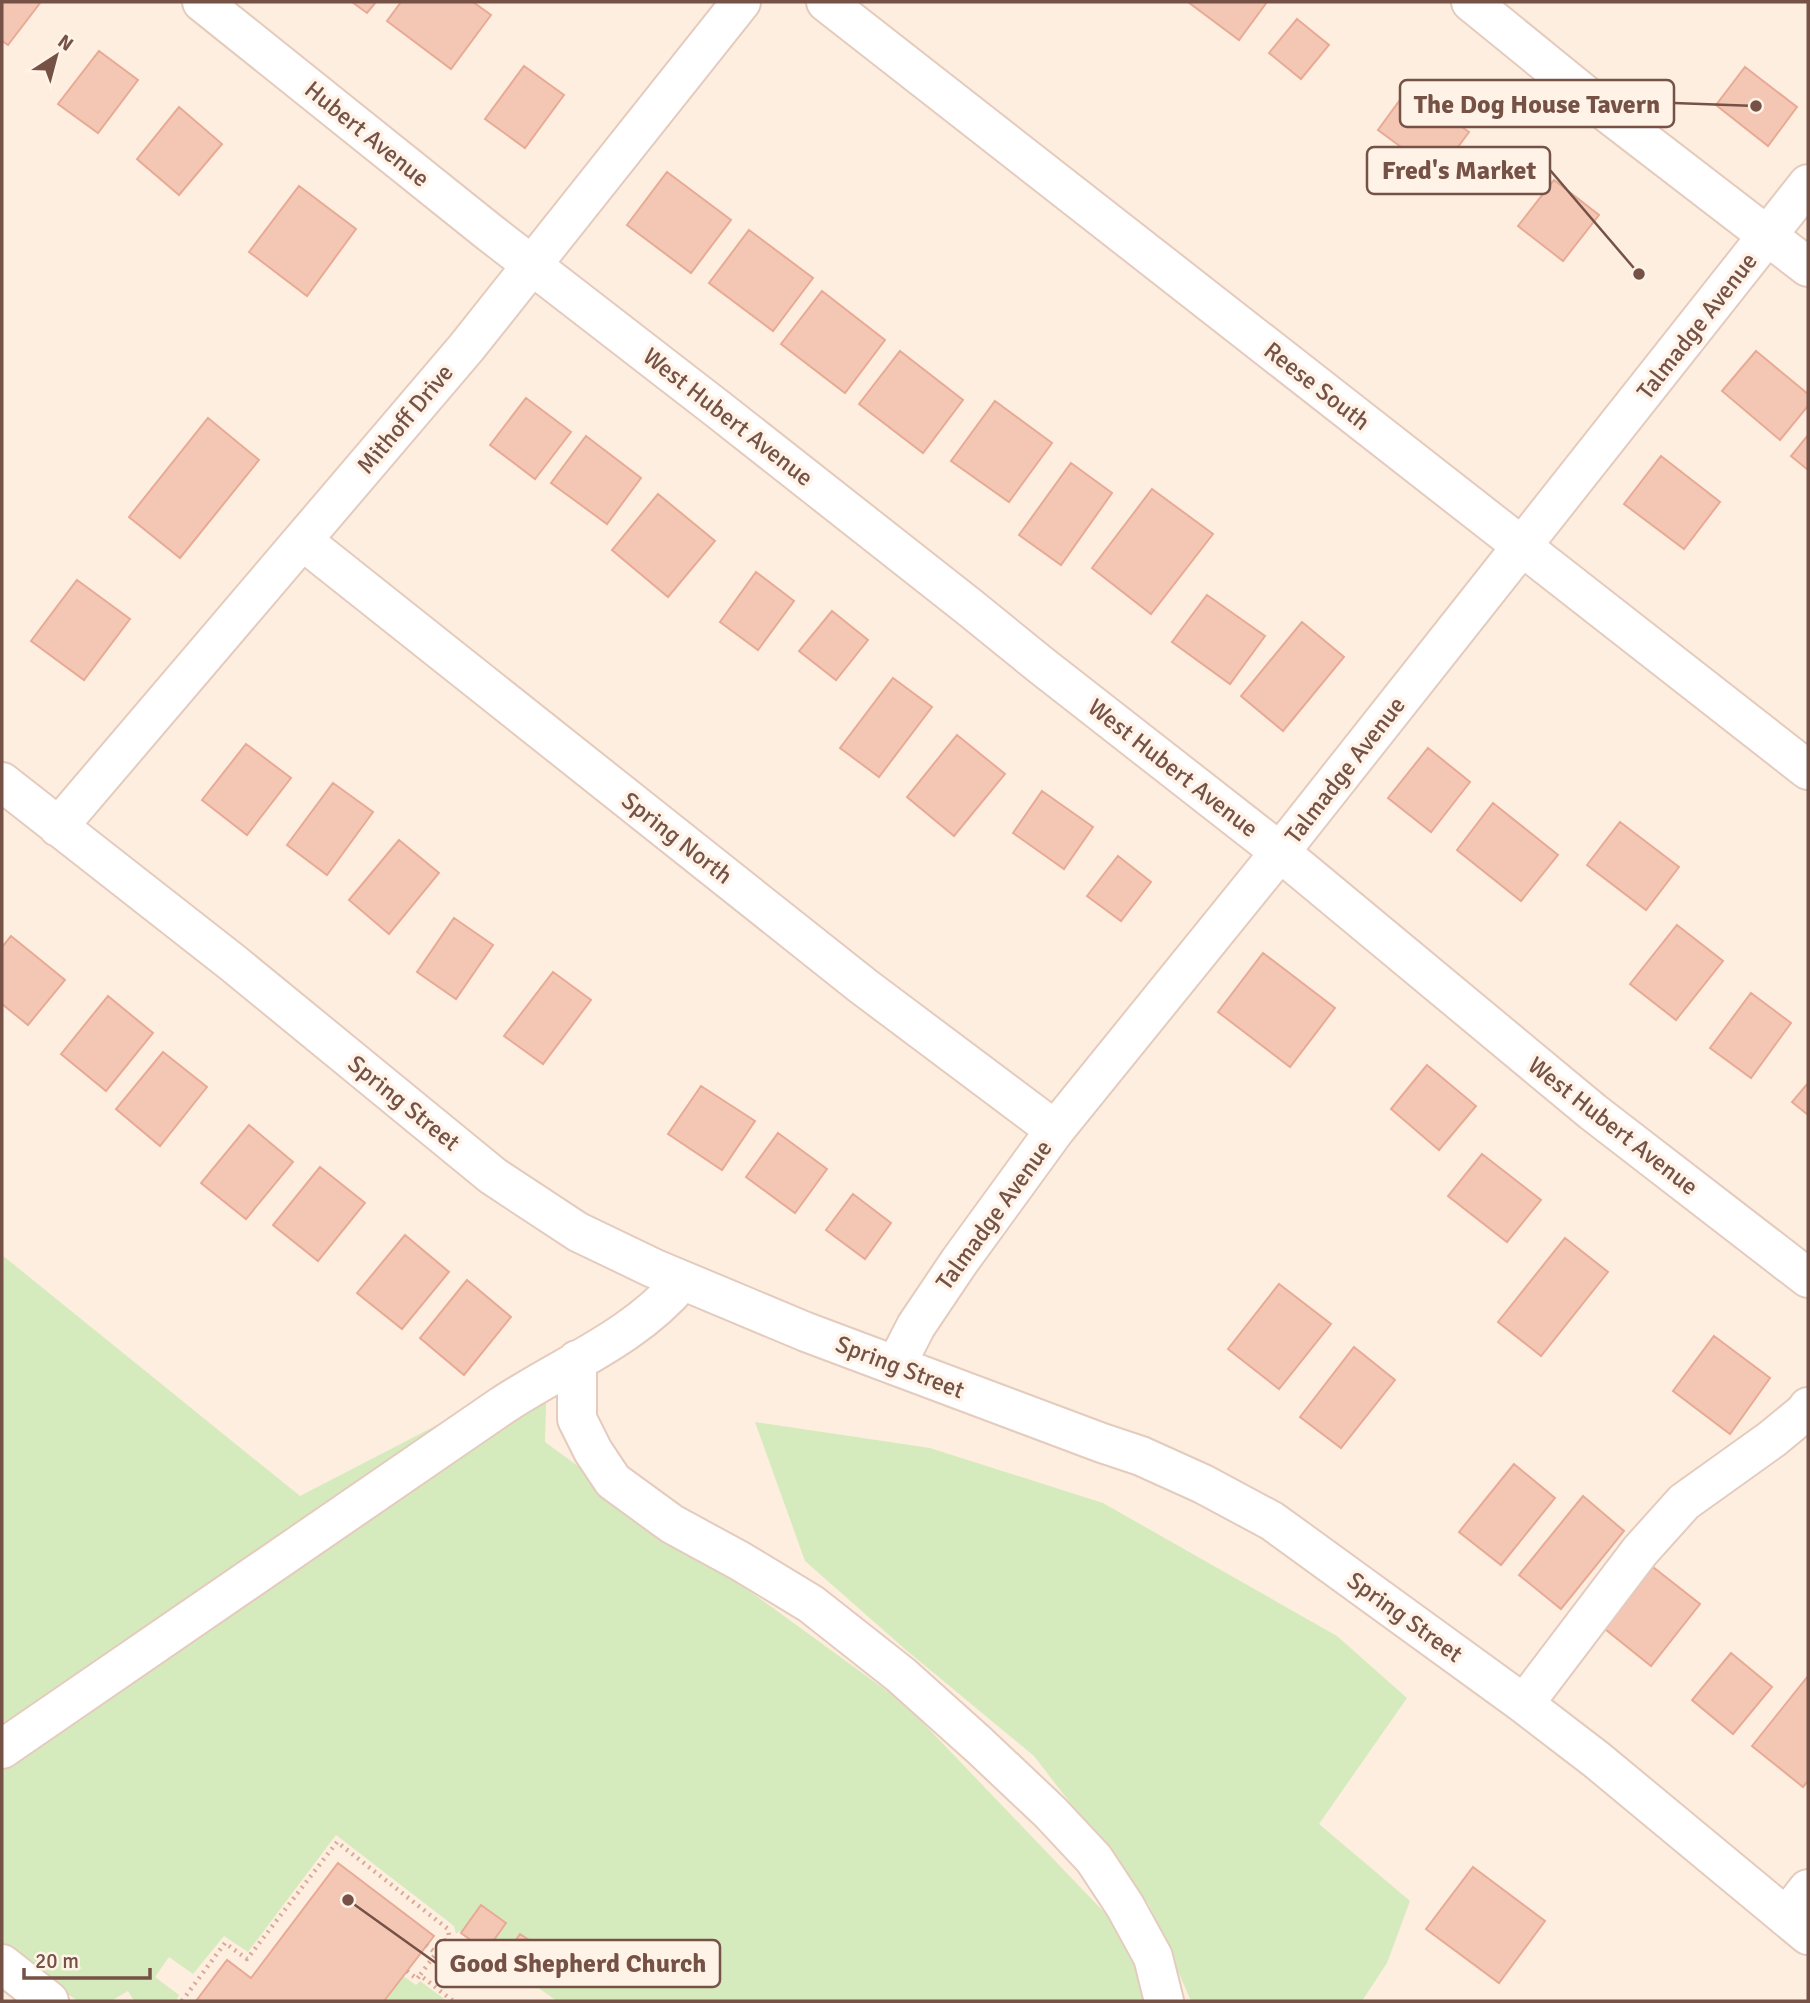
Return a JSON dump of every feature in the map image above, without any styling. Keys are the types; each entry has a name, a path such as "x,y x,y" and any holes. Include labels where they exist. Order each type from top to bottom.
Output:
{"street":[{"name":"Hubert Avenue","path":"202,2 533,265"},
{"name":"Mithoff Drive","path":"58,827 303,541 533,265 741,2"},
{"name":"Reese South","path":"826,2 1808,770"},
{"path":"1471,2 1600,107 1808,267"},
{"name":"Talmadge Avenue","path":"896,1365 916,1326 959,1262 1055,1130 1280,852 1808,184"},
{"name":"West Hubert Avenue","path":"533,265 1280,852 1593,1112 1808,1278"},
{"name":"Spring North","path":"303,541 863,986 1055,1130"},
{"name":"Spring Street","path":"2,782 233,962 493,1176 578,1232 682,1281 806,1332 1141,1456 1203,1484 1272,1521 1524,1704 1801,1914"},
{"path":"2,1749 528,1389 637,1325 666,1300 682,1281"},
{"path":"577,1360 577,1419 593,1451 613,1481 672,1524 811,1604 901,1675 1050,1812 1094,1859 1125,1906 1153,1956 1164,2001"},
{"path":"1524,1704 1640,1551 1684,1502 1772,1440 1808,1407"},
{"path":"2,1964 49,2001"}],"path":[{"path":"182,2001 225,1943 247,1959 337,1842 448,1929 449,1936 420,1975 416,1979 407,1971"},
{"path":"426,1945 436,1953"},
{"path":"420,1975 453,2001"}],"green space":[{"path":"2,1255 300,1496 547,1368 545,1442 905,1704 1124,1933 1151,2001 557,2001 527,1980 546,1952 520,1934 501,1961 486,1951 506,1923 481,1905 461,1933 459,1931 456,1934 454,1926 336,1835 248,1952 224,1936 193,1974 169,1957 155,1977 179,1995 176,2001 134,2001 128,1991 111,2001 78,2001 2,1948 2,1772 30,1746 2,1741"},
{"path":"755,1422 930,1448 1103,1503 1337,1636 1407,1698 1319,1824 1410,1901 1387,1963 1362,2001 1191,2001 1149,1905 1034,1756 906,1650 805,1561"},
{"path":"403,1976 416,1985 420,1981 447,2001 384,2001"}],"building":[{"path":"2,2 40,3 8,45 2,41"},
{"path":"352,2 376,2 367,13"},
{"path":"401,2 473,2 491,15 451,69 387,21"},
{"path":"1188,2 1267,2 1239,40"},
{"path":"1297,19 1329,45 1301,79 1269,53"},
{"path":"99,51 138,80 98,133 58,104"},
{"path":"524,66 564,95 525,148 485,119"},
{"path":"1745,67 1797,107 1768,146 1716,105"},
{"path":"1408,89 1469,132 1438,174 1378,130"},
{"path":"179,107 222,144 179,195 137,159"},
{"path":"667,172 731,220 691,273 627,225"},
{"path":"1554,180 1599,215 1563,261 1518,226"},
{"path":"299,186 356,229 307,296 249,252"},
{"path":"749,230 813,278 773,331 709,283"},
{"path":"822,291 885,340 845,393 781,344"},
{"path":"900,351 963,400 923,453 859,404"},
{"path":"1756,351 1808,394 1808,406 1780,440 1722,391"},
{"path":"526,398 571,432 535,479 490,445"},
{"path":"995,401 1052,443 1009,502 951,461"},
{"path":"208,418 259,460 180,558 129,517"},
{"path":"1808,435 1808,470 1791,456"},
{"path":"586,436 641,478 607,524 551,483"},
{"path":"1661,456 1720,502 1684,549 1624,504"},
{"path":"1071,463 1112,493 1061,565 1019,535"},
{"path":"1152,489 1213,534 1151,614 1092,568"},
{"path":"658,494 715,541 668,597 612,550"},
{"path":"756,572 794,601 758,650 720,622"},
{"path":"77,580 130,619 84,680 31,641"},
{"path":"1207,595 1265,636 1230,684 1172,642"},
{"path":"832,611 868,640 836,680 799,651"},
{"path":"1302,622 1344,657 1283,731 1241,696"},
{"path":"893,678 932,707 879,777 840,748"},
{"path":"957,735 1005,774 954,836 907,797"},
{"path":"246,744 291,778 247,835 202,800"},
{"path":"1428,748 1470,782 1431,832 1388,798"},
{"path":"333,783 373,812 327,875 287,845"},
{"path":"1042,791 1093,827 1064,869 1013,833"},
{"path":"1493,803 1558,855 1521,901 1457,850"},
{"path":"1620,822 1679,867 1646,910 1587,865"},
{"path":"399,840 439,873 389,934 349,900"},
{"path":"1118,856 1151,882 1121,921 1087,896"},
{"path":"454,918 493,945 456,999 417,972"},
{"path":"1677,925 1723,961 1676,1020 1630,984"},
{"path":"11,936 65,980 28,1025 2,1004 2,947"},
{"path":"1263,953 1335,1008 1290,1067 1218,1012"},
{"path":"553,972 591,1000 543,1064 504,1036"},
{"path":"1751,993 1791,1023 1751,1078 1710,1048"},
{"path":"108,996 153,1033 106,1091 61,1054"},
{"path":"163,1052 207,1087 160,1146 116,1109"},
{"path":"1427,1065 1476,1106 1439,1150 1391,1109"},
{"path":"1808,1083 1808,1115 1792,1102"},
{"path":"701,1086 755,1121 722,1170 668,1134"},
{"path":"249,1125 293,1162 246,1219 201,1183"},
{"path":"778,1133 827,1169 795,1213 746,1177"},
{"path":"1482,1154 1541,1200 1507,1242 1448,1196"},
{"path":"320,1167 365,1203 318,1261 273,1225"},
{"path":"853,1194 891,1223 865,1259 826,1230"},
{"path":"405,1235 449,1272 402,1329 357,1293"},
{"path":"1565,1238 1608,1272 1541,1356 1498,1322"},
{"path":"467,1280 511,1317 464,1375 420,1338"},
{"path":"1279,1284 1331,1324 1279,1389 1228,1349"},
{"path":"1714,1336 1770,1378 1730,1434 1673,1391"},
{"path":"1354,1347 1395,1380 1341,1448 1300,1417"},
{"path":"1514,1464 1555,1498 1501,1565 1459,1532"},
{"path":"1583,1496 1624,1531 1561,1609 1519,1575"},
{"path":"1653,1567 1700,1604 1651,1666 1605,1629"},
{"path":"1731,1653 1772,1687 1733,1734 1692,1700"},
{"path":"1808,1676 1808,1781 1803,1787 1752,1746"},
{"path":"338,1863 434,1936 384,2001 196,2001 227,1960 251,1978"},
{"path":"1473,1867 1545,1921 1499,1983 1426,1929"},
{"path":"481,1905 506,1923 486,1951 461,1933"},
{"path":"520,1934 547,1952 527,1980 501,1961"}],"place":[{"name":"The Dog House Tavern","path":"1756,106"},
{"name":"Fred's Market","path":"1639,274"},
{"name":"Good Shepherd Church","path":"348,1900"}]}
